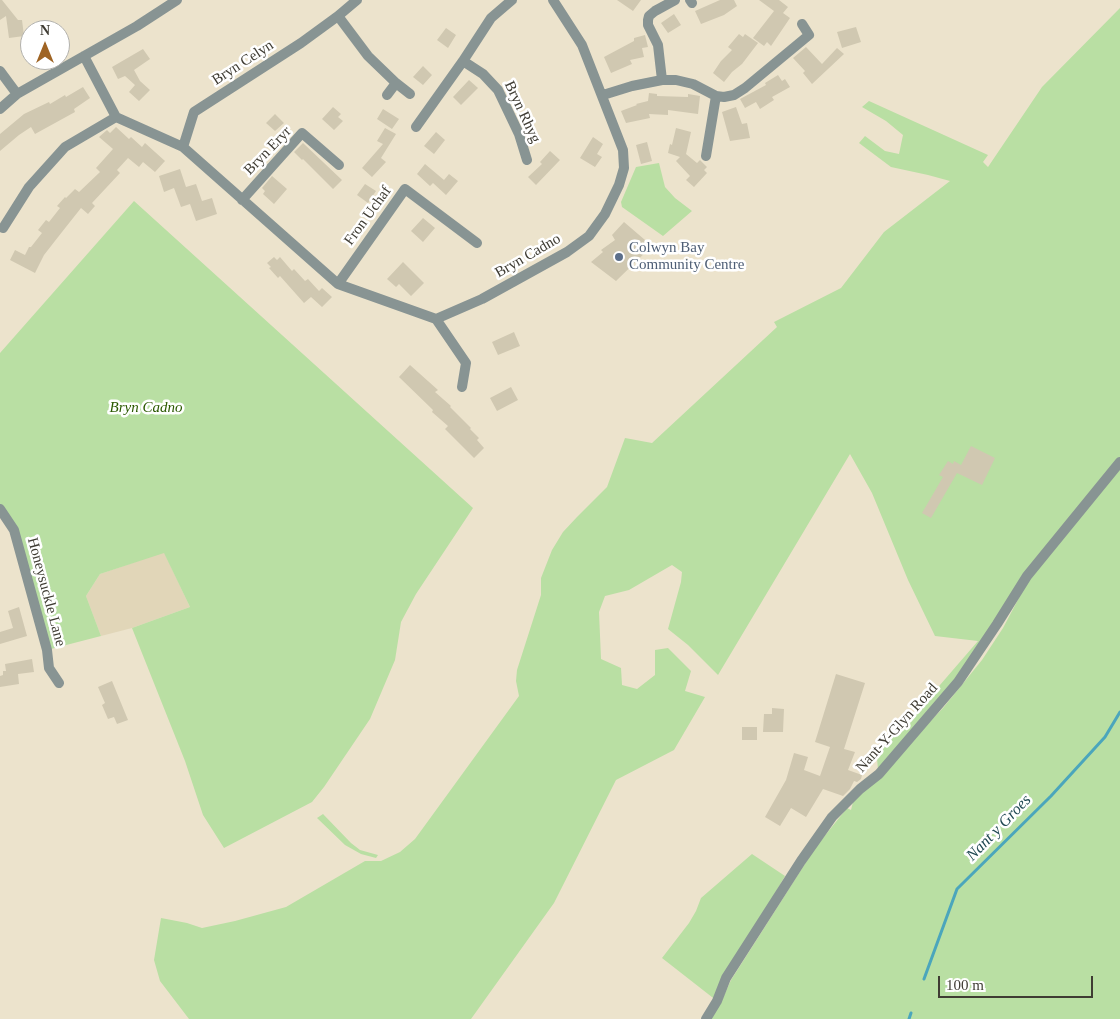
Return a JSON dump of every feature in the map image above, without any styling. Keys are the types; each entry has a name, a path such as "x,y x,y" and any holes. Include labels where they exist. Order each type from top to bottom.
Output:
{"street":[{"path":"0,110 17,94 137,26 177,0"},
{"name":"Bryn Celyn","path":"182,147 194,112 301,43 357,0"},
{"path":"416,127 491,18 512,0"},
{"name":"Bryn Cadno","path":"436,319 482,299 567,252 589,236 605,214 619,185 624,168 623,150 582,45 553,0"},
{"path":"662,80 658,45 648,20 649,16 655,11 675,0"},
{"path":"338,16 368,56 410,94"},
{"path":"603,95 632,86 662,80 676,80 693,84 716,96 734,95 809,35 802,24"},
{"path":"84,56 116,116 182,147 338,284 436,319 466,363 462,387"},
{"name":"Bryn Rhyg","path":"463,61 483,74 498,90 519,134 527,160"},
{"path":"0,71 17,94"},
{"path":"387,95 396,83"},
{"path":"706,156 716,96"},
{"path":"3,228 29,187 65,148 116,116"},
{"name":"Bryn Eryr","path":"242,200 302,133 339,165"},
{"path":"709,141 720,144"},
{"name":"Fron Uchaf","path":"338,284 406,189 477,244"},
{"name":"Nant-Y-Glyn Road","path":"706,1019 717,1001 726,978 832,817 860,789 879,774 952,689 973,662 1033,568 1120,462"},
{"name":"Honeysuckle Lane","path":"0,510 14,530 47,650 50,668 60,683"}],"shaded area":[{"path":"164,552 190,607 132,628 101,636 86,596 100,574"}],"green space":[{"path":"1120,8 1120,1019 705,1019 717,1001 662,958 689,923 701,898 752,854 785,876 726,978 721,1002 731,980 815,848 847,808 851,810 853,802 943,708 982,660 1003,628 1021,594 943,696 878,770 877,758 883,744 908,722 978,641 935,636 908,580 872,493 850,454 718,675 688,645 668,629 682,572 672,565 629,590 605,596 599,612 601,659 621,668 622,685 637,689 655,675 655,650 668,648 691,671 685,691 705,697 674,750 616,780 554,903 471,1019 189,1019 160,981 154,960 161,918 202,928 286,907 365,861 381,861 400,852 415,839 519,696 516,681 517,670 541,595 541,578 552,550 563,532 607,487 625,438 652,443 777,327 774,322 841,288 884,232 950,181 891,167 859,143 865,136 885,151 899,154 903,135 886,121 862,107 869,101 988,155 983,162 988,167 1042,87"},
{"path":"659,163 665,187 675,198 692,211 663,236 622,207 621,202 636,167"},
{"name":"Bryn Cadno","path":"134,201 473,508 416,594 401,622 395,660 370,719 324,787 312,802 224,848 203,815 185,761 132,628 190,607 164,553 100,574 86,596 101,636 47,650 14,530 0,509 0,353"},
{"path":"323,814 351,843 360,850 378,855 376,858 361,854 345,845 317,818"}],"building":[{"path":"0,0 2,0 20,20 20,37 9,38 6,16 0,20"},
{"path":"617,0 641,0 633,11"},
{"path":"720,0 734,0 737,6 724,15 701,24 695,11"},
{"path":"759,0 779,0 788,7 783,13 790,18 771,46 767,42 764,46 753,38 774,11"},
{"path":"674,14 681,25 668,33 661,23"},
{"path":"856,27 861,42 842,48 837,32"},
{"path":"446,28 456,35 448,48 437,40"},
{"path":"739,34 743,37 745,34 758,43 742,64 724,82 713,73 732,50 728,47"},
{"path":"645,35 648,47 642,48 644,57 630,60 632,64 611,73 604,57 634,41 634,38"},
{"path":"806,47 822,64 837,48 844,54 812,84 803,73 805,71 793,58"},
{"path":"143,49 150,59 134,70 140,81 150,90 139,101 129,92 135,85 125,76 118,79 112,67"},
{"path":"423,66 432,75 423,85 413,77"},
{"path":"778,75 782,81 785,79 790,87 772,97 774,100 760,109 756,102 745,108 740,99 766,85 765,83"},
{"path":"469,80 478,88 461,105 453,97"},
{"path":"83,87 90,98 74,109 75,112 35,134 31,127 0,151 0,134 24,114 49,102 50,104 65,95 66,97"},
{"path":"649,93 657,94 657,96 688,97 688,94 700,96 698,114 668,110 668,115 649,114 650,118 626,123 621,111 648,101"},
{"path":"333,107 341,114 338,117 343,121 334,130 322,119"},
{"path":"736,107 742,124 747,123 750,138 730,141 722,112"},
{"path":"383,109 399,119 392,129 377,119"},
{"path":"275,114 284,123 275,131 266,123"},
{"path":"116,127 129,139 131,137 142,147 145,143 165,161 155,172 143,162 139,167 128,158 117,170 120,173 92,203 95,206 88,214 81,208 44,255 35,273 10,260 15,250 25,255 29,247 42,233 38,230 46,220 49,222 60,208 57,206 65,197 75,189 79,192 100,172 96,168 113,149 99,137 107,130 110,133"},
{"path":"385,128 396,134 381,158 386,162 372,177 362,168 383,144 377,141"},
{"path":"676,128 691,132 686,154 697,163 700,160 707,167 704,170 707,173 694,187 686,180 690,176 676,161 680,157 668,153"},
{"path":"436,132 445,140 434,154 424,146"},
{"path":"593,137 603,144 597,154 602,157 595,167 580,158"},
{"path":"647,142 652,161 641,164 636,145"},
{"path":"303,143 342,180 333,189 294,152"},
{"path":"550,151 560,160 536,185 528,177 542,164 540,162"},
{"path":"425,164 444,180 449,174 458,181 446,195 433,183 430,186 417,174"},
{"path":"180,169 186,187 196,184 202,201 212,198 217,214 196,221 190,204 181,207 174,188 164,192 159,176"},
{"path":"272,176 287,189 274,204 263,194 265,191 262,188"},
{"path":"365,184 376,191 368,203 357,195"},
{"path":"423,218 435,228 423,242 411,231"},
{"name":"Colwyn Bay Community Centre","path":"624,222 652,246 616,281 591,262 603,252 601,250 615,240 612,235"},
{"path":"274,257 277,260 280,257 292,271 294,269 305,281 308,279 319,291 322,288 332,297 322,307 311,297 304,303 280,276 278,278 269,268 271,267 267,263"},
{"path":"403,262 424,283 411,296 399,284 396,287 387,279"},
{"path":"514,332 520,346 498,355 492,342"},
{"path":"410,365 438,390 435,392 451,406 479,438 477,440 484,448 474,458 445,429 448,426 399,377"},
{"path":"511,387 518,400 497,411 490,398"},
{"path":"971,446 995,458 982,485 957,473 931,518 922,513 943,477 939,475 948,461 953,464 954,461 961,465"},
{"path":"19,607 27,636 0,644 0,632 13,628 8,611"},
{"path":"32,659 34,672 18,674 19,684 0,687 0,676 3,675 3,671 6,671 5,664"},
{"path":"836,674 865,683 844,749 855,752 848,770 862,775 861,779 857,782 854,781 850,789 843,796 823,789 806,817 791,808 780,826 765,817 786,780 794,753 808,757 804,770 820,776 830,747 815,742"},
{"path":"112,681 128,720 117,724 114,717 108,719 102,705 105,703 98,687"},
{"path":"772,708 784,709 783,732 763,732 764,714 772,714"},
{"path":"742,727 757,727 757,740 742,740"}],"waterway":[{"name":"Nant y Groes","path":"924,979 957,889 1051,796 1105,737 1120,712"},
{"name":"Nant y Groes","path":"909,1019 911,1013"}],"place":[{"name":"Colwyn Bay Community Centre","path":"619,257"}]}
